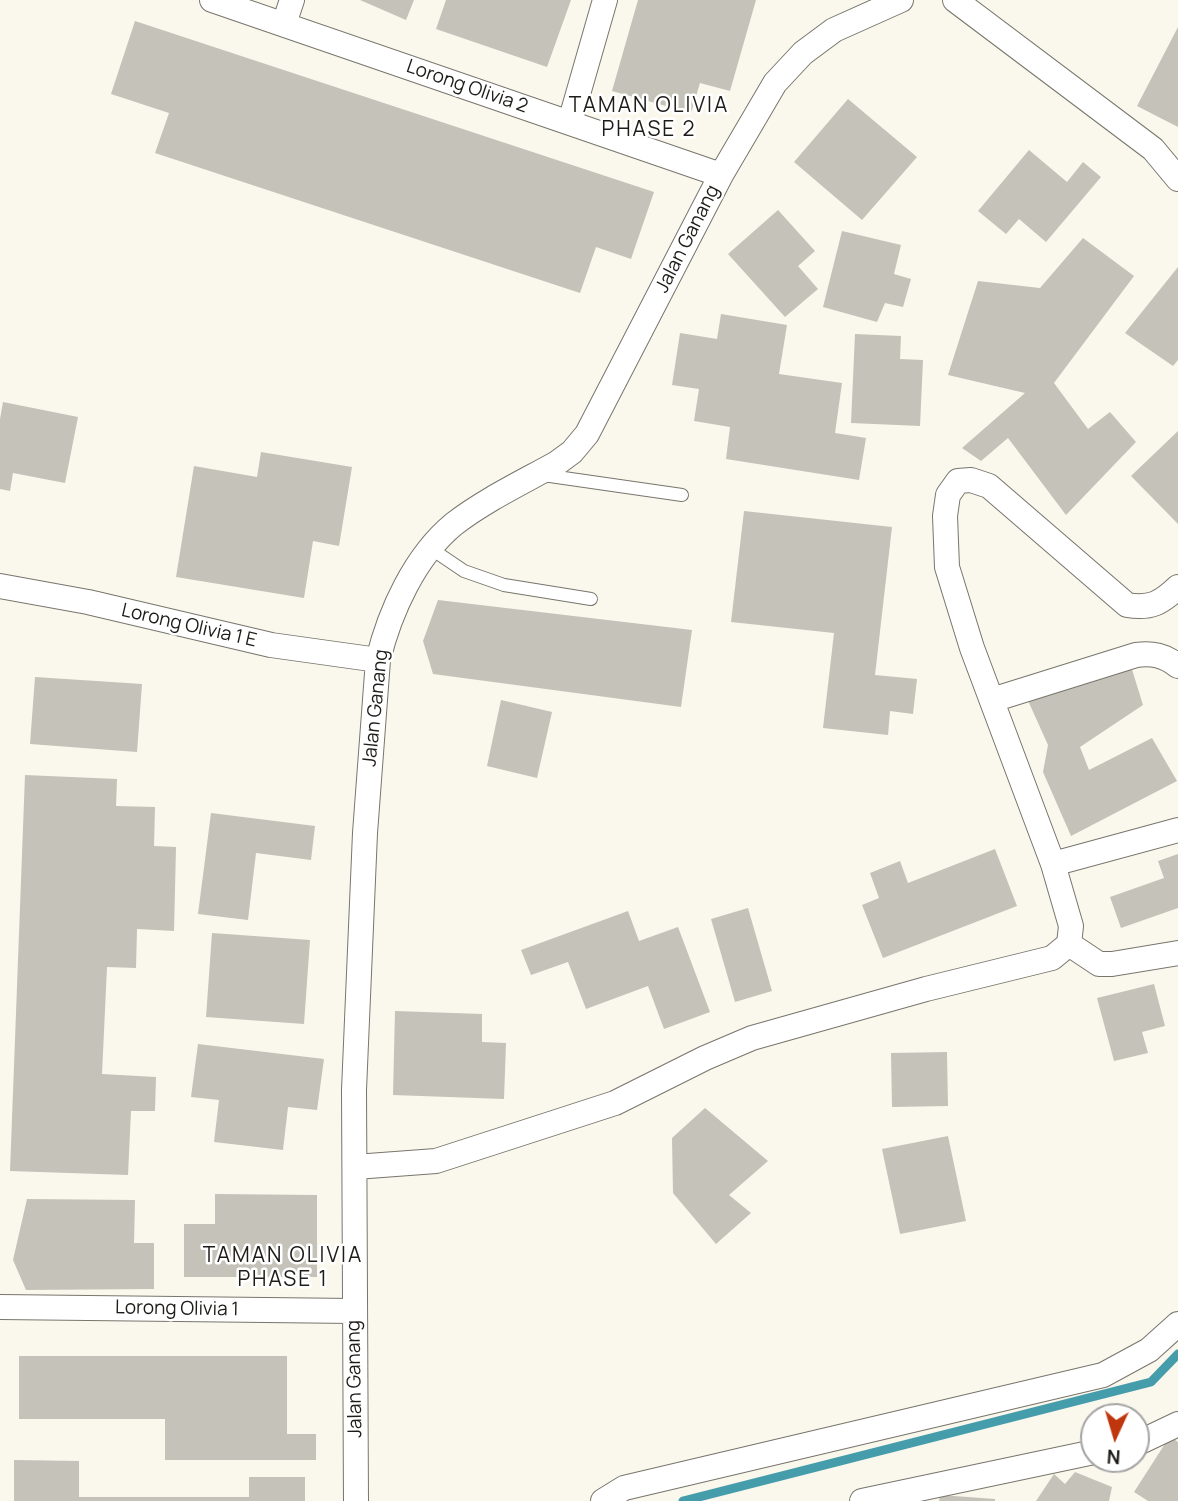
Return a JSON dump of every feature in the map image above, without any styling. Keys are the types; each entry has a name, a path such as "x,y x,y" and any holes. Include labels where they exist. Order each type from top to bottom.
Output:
{"street":[{"name":"Lorong Olivia 2","path":"212,0 721,175"},
{"path":"284,24 292,0"},
{"path":"570,122 605,0"},
{"name":"Jalan Ganang","path":"356,1501 354,1090 363,859 378,660 384,636 399,601 430,548 454,524 572,452 587,434 721,175 775,83 803,53 834,30 901,0"},
{"path":"954,0 1153,149 1178,179"},
{"path":"355,1167 436,1161 517,1137 615,1103 752,1038 926,989 1052,958 1069,944 1071,926 1053,864 992,700 947,567 945,516 948,495 958,481 971,480 989,486 1127,605 1151,607 1162,602 1178,587"},
{"name":"Lorong Olivia 1 E","path":"0,586 88,602 271,645 378,660"},
{"path":"992,700 1136,655 1152,653 1168,658 1178,666"},
{"path":"1053,864 1178,830"},
{"path":"1069,944 1099,964 1178,953"},
{"name":"Lorong Olivia 1","path":"0,1307 354,1311"},
{"path":"603,1501 635,1485 1103,1375 1149,1350 1178,1324"},
{"path":"1150,1439 1178,1424"},
{"path":"862,1501 1080,1455"}],"lane":[{"path":"537,474 681,495"},
{"path":"430,548 464,571 504,585 591,599"}],"building":[{"path":"360,0 414,0 406,20"},
{"path":"446,0 571,0 547,67 436,29"},
{"path":"638,0 756,0 730,91 700,83 691,113 612,91"},
{"path":"135,21 654,192 631,259 596,247 580,293 155,153 169,113 111,94"},
{"path":"1178,27 1178,127 1137,106"},
{"path":"848,99 917,157 862,220 794,162"},
{"path":"1029,150 1067,182 1083,162 1101,177 1046,242 1019,219 1006,234 978,211"},
{"path":"778,210 815,251 798,266 818,289 785,317 728,254"},
{"path":"842,231 901,245 894,274 911,279 903,307 885,303 877,322 823,307"},
{"path":"1083,238 1134,276 1054,383 1088,429 1110,412 1136,442 1066,515 1008,438 981,461 962,448 1025,393 948,375 978,281 1040,288"},
{"path":"1178,267 1178,360 1173,366 1125,333"},
{"path":"721,314 787,325 779,374 842,383 835,433 866,438 859,480 726,459 730,427 694,421 699,389 672,385 680,333 717,339"},
{"path":"855,334 901,336 900,359 923,360 920,426 851,423"},
{"path":"3,402 78,417 65,483 13,473 10,491 0,489 0,419"},
{"path":"1178,431 1178,524 1131,476"},
{"path":"261,452 352,467 339,546 313,541 304,598 176,577 194,466 257,477"},
{"path":"744,511 892,527 875,675 917,679 913,714 890,711 888,735 823,728 834,633 731,622"},
{"path":"438,600 692,630 681,707 433,674 423,641"},
{"path":"1130,663 1143,705 1080,747 1089,770 1152,738 1177,781 1071,836 1043,772 1048,745 1025,694"},
{"path":"35,677 142,684 137,752 30,744"},
{"path":"501,700 552,712 537,778 487,766"},
{"path":"25,775 117,779 116,806 155,807 154,846 176,847 174,931 137,929 136,968 107,967 102,1074 156,1077 155,1111 131,1111 128,1175 10,1171"},
{"path":"211,813 315,826 311,860 256,853 248,920 198,914"},
{"path":"995,849 1017,906 883,958 862,905 879,898 870,873 900,861 908,883"},
{"path":"1178,854 1178,908 1121,928 1110,897 1164,878 1158,861"},
{"path":"748,908 772,991 735,1002 711,919"},
{"path":"628,911 639,941 678,927 710,1012 664,1029 648,986 586,1009 568,962 531,975 521,950"},
{"path":"212,933 310,940 304,1024 206,1017"},
{"path":"1154,984 1165,1026 1142,1032 1148,1053 1114,1061 1097,998"},
{"path":"395,1011 482,1014 482,1042 506,1043 504,1099 393,1095"},
{"path":"198,1044 324,1059 317,1110 288,1107 283,1150 214,1142 219,1100 191,1097"},
{"path":"947,1052 948,1106 892,1107 891,1053"},
{"path":"705,1108 768,1161 729,1195 751,1213 716,1244 673,1193 672,1138"},
{"path":"948,1136 966,1221 900,1234 882,1149"},
{"path":"215,1194 317,1195 317,1277 184,1277 184,1224 215,1224"},
{"path":"27,1199 135,1200 134,1243 154,1243 154,1289 26,1290 13,1260"},
{"path":"19,1356 287,1356 287,1434 316,1434 316,1460 165,1460 165,1419 19,1419"},
{"path":"1170,1436 1178,1442 1178,1501 1148,1501 1134,1492 1146,1473 1150,1473 1150,1467"},
{"path":"14,1460 79,1461 79,1497 249,1497 249,1477 305,1477 305,1501 14,1501"},
{"path":"1075,1472 1112,1487 1109,1501 1036,1501 1054,1474 1065,1484"},
{"path":"940,1495 995,1499 995,1501 939,1501"}],"waterway":[{"path":"683,1501 1151,1382 1178,1354"}],"district":[{"name":"TAMAN OLIVIA PHASE 2","path":"649,118"},
{"name":"TAMAN OLIVIA PHASE 1","path":"283,1268"}]}
